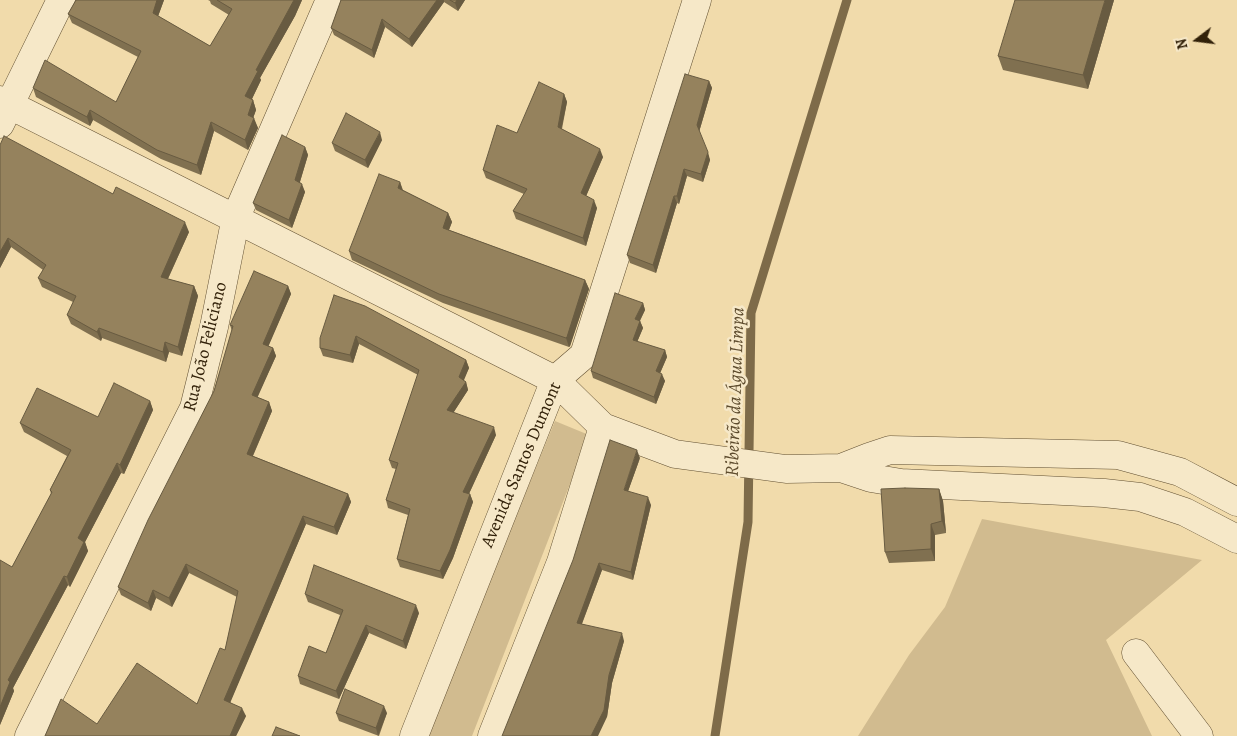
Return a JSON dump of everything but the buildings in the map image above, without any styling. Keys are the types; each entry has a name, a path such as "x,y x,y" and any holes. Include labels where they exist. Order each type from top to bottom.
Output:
{"street":[{"path":"61,0 3,109 236,218 556,380 603,428 675,454 786,469 841,468 871,478 901,483 1104,493 1140,497 1185,512 1237,539"},
{"name":"Rua João Feliciano","path":"29,736 194,408 214,327 236,218 330,0"},
{"name":"Avenida Santos Dumont","path":"414,736 556,380 584,355 697,0"},
{"path":"492,736 560,562 603,428"},
{"path":"841,468 890,450 1118,455 1180,472 1237,502"},
{"path":"1136,653 1199,736"}],"shaded area":[{"path":"555,421 589,435 472,736 426,736"},
{"path":"982,519 1202,560 1106,640 1152,736 858,736 909,655 945,607"}],"waterway":[{"name":"Ribeirão da Água Limpa","path":"715,736 748,522 751,313 847,0"}]}
